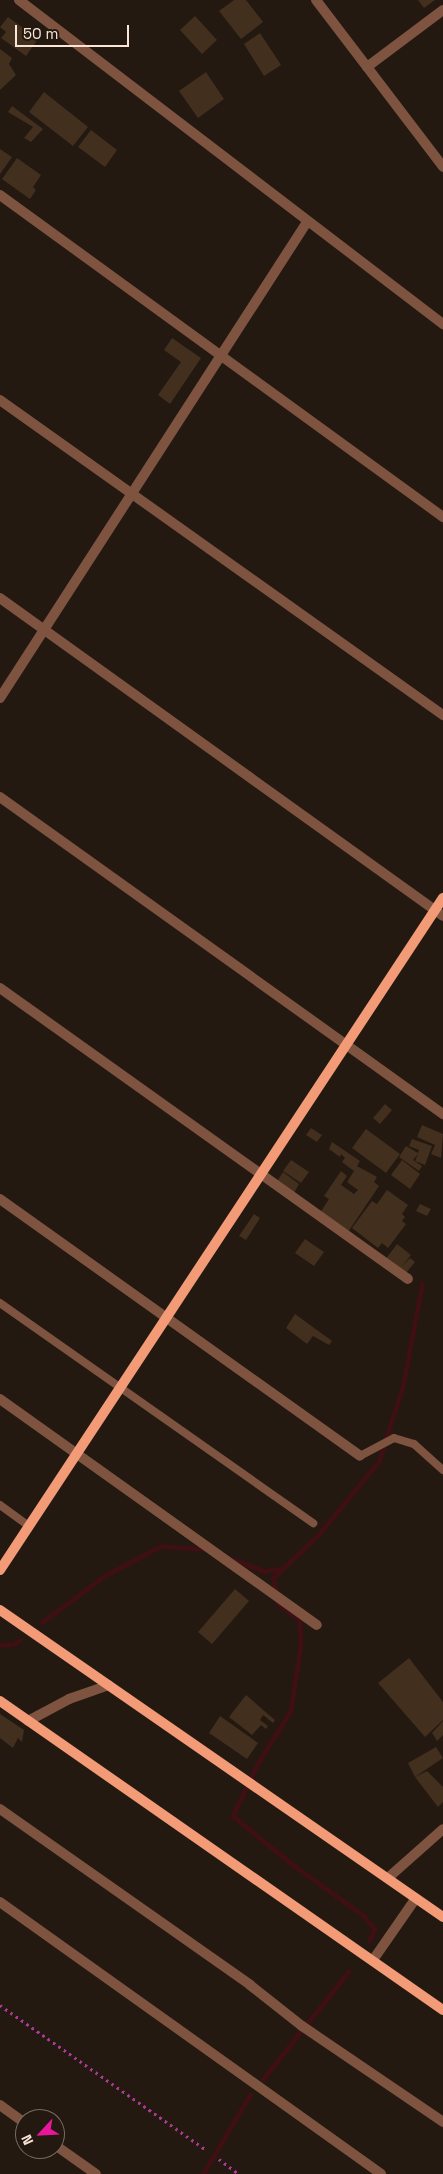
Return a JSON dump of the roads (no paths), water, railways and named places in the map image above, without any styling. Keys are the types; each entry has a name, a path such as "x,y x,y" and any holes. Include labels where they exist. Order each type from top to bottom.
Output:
{"street":[{"path":"19,0 443,324"},
{"path":"316,0 443,166"},
{"path":"367,67 443,10"},
{"path":"0,195 443,517"},
{"path":"0,698 308,222"},
{"path":"0,400 443,715"},
{"path":"0,598 439,913"},
{"path":"0,797 443,1114"},
{"path":"0,1570 168,1319 346,1045 439,913 443,898"},
{"path":"0,988 408,1278"},
{"path":"0,1199 360,1456"},
{"path":"0,1398 317,1625"},
{"path":"0,1610 389,1877 443,1917"},
{"path":"28,1721 69,1698 109,1685"},
{"path":"0,1702 443,2010"},
{"path":"0,1808 250,1985 302,2026 443,2122"},
{"path":"389,1877 443,1829"},
{"path":"373,1960 416,1898"},
{"path":"0,1902 381,2174"},
{"path":"0,2105 15,2116"},
{"path":"65,2152 96,2174"}],"lane":[{"path":"0,1303 120,1390 313,1523"},
{"path":"360,1456 394,1438 414,1444 443,1470"},
{"path":"0,1505 29,1526"}],"waterway":[{"path":"276,1594 273,1578 319,1534 379,1461 403,1385 422,1284"},
{"path":"42,1622 106,1575 161,1546 205,1549"},
{"path":"229,1558 265,1571 283,1568"},
{"path":"278,1603 300,1620 301,1645 291,1711 258,1764 233,1816 292,1864 363,1915 375,1929 370,1941"},
{"path":"0,1645 14,1644 20,1640"},
{"path":"263,2079 348,1972"},
{"path":"203,2174 250,2095"}]}
